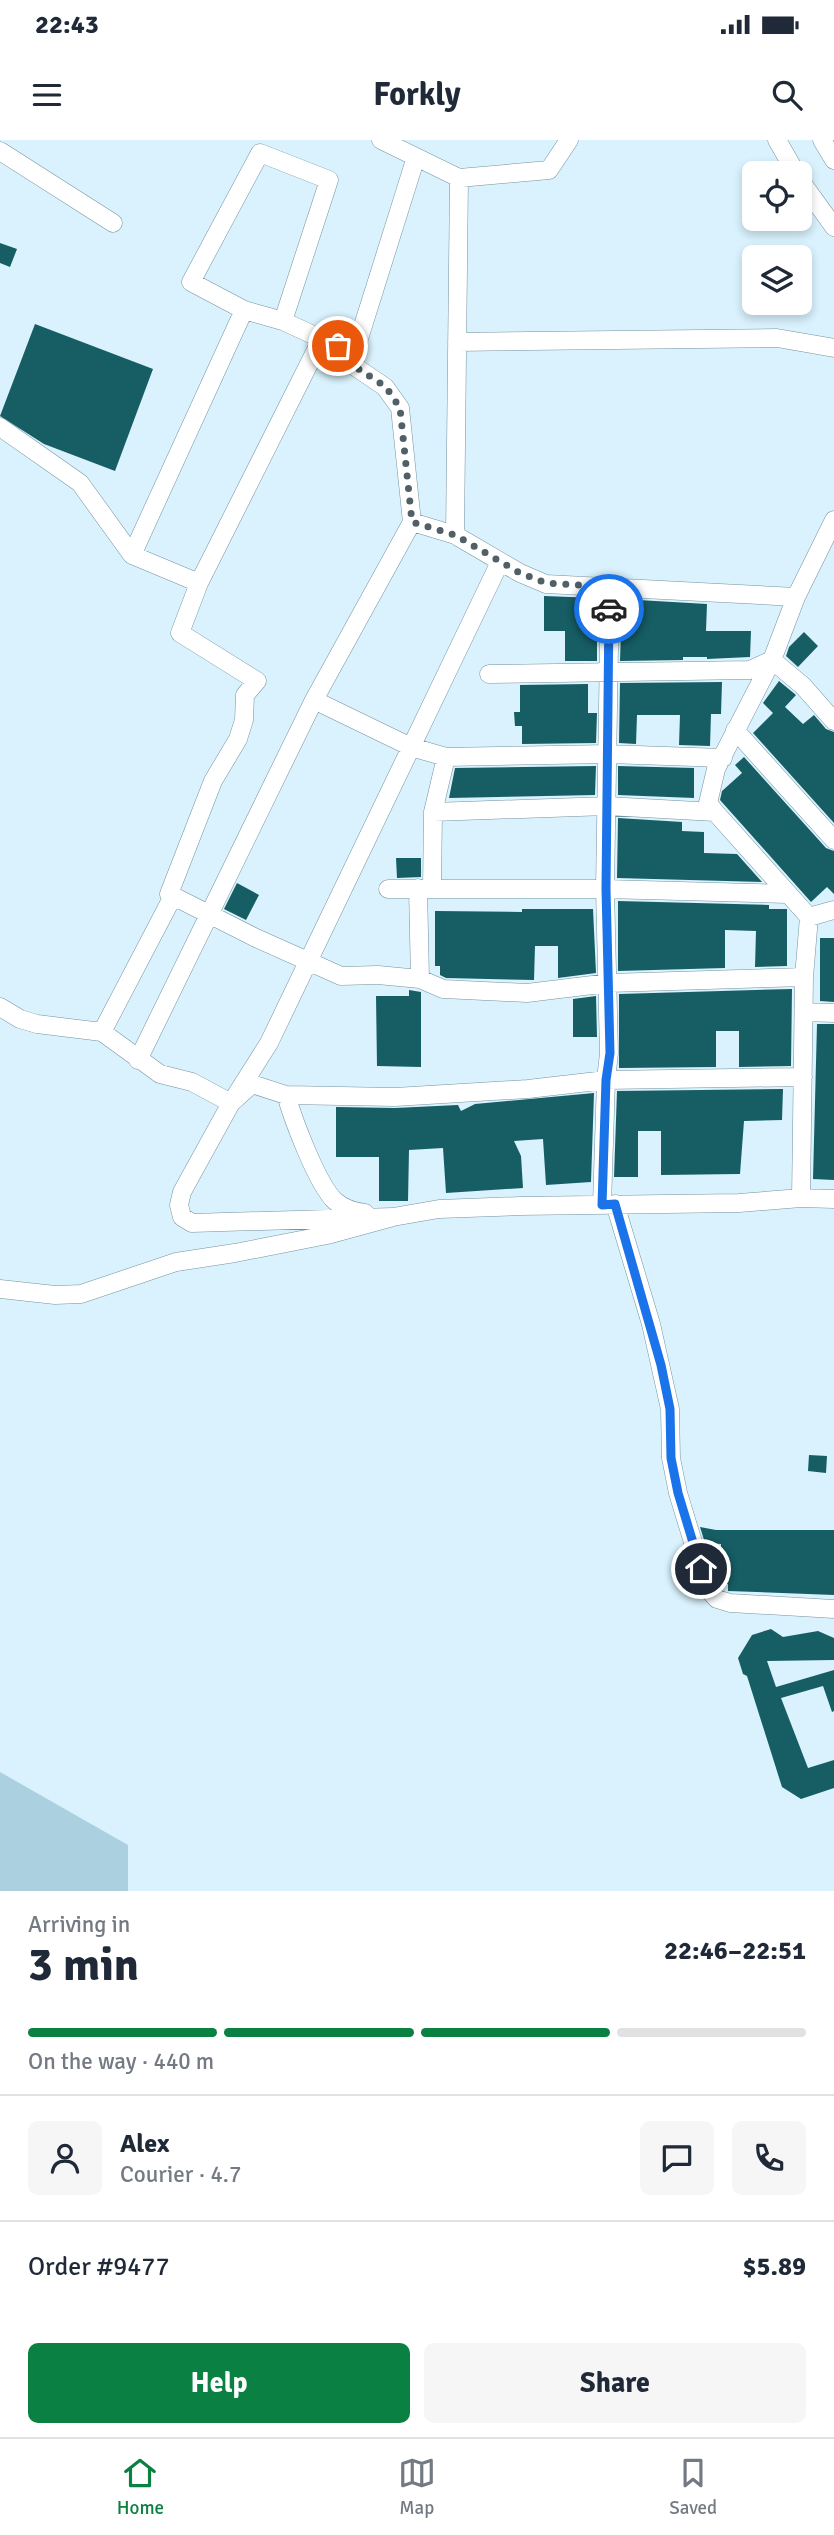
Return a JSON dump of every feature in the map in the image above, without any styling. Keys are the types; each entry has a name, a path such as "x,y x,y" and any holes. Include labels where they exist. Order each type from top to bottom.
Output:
{"street":[{"path":"381,140 459,178 549,170 569,140"},
{"path":"777,140 789,161"},
{"path":"822,140 834,160"},
{"path":"0,151 113,223"},
{"path":"284,321 329,180 260,153 191,282 244,310 284,321 354,354"},
{"path":"138,1060 314,700 412,522 400,408 386,387 351,364 416,158"},
{"path":"455,535 459,178"},
{"path":"812,197 834,227"},
{"path":"132,555 244,310"},
{"path":"102,1032 172,900 169,894 213,781 238,739 244,720 245,695 257,681 180,633 198,583 322,338"},
{"path":"457,342 777,338 834,348"},
{"path":"0,427 80,482 132,555 198,583"},
{"path":"801,1198 804,976 809,917 708,803 709,788 716,768 772,660 796,597 834,520"},
{"path":"412,522 455,535 500,562 546,583 796,597"},
{"path":"393,1217 192,1223 182,1217 179,1205 183,1192 231,1103 268,1043 500,562"},
{"path":"610,587 606,889 610,1053 606,1080 608,1204 651,1324 670,1409 671,1458 678,1493 707,1588 717,1600 730,1603 834,1609"},
{"path":"489,674 750,670 772,660"},
{"path":"772,660 803,686 834,721"},
{"path":"314,700 411,747 446,757 608,754 723,758"},
{"path":"735,730 834,840"},
{"path":"420,979 433,812 446,757"},
{"path":"433,812 607,806 715,812"},
{"path":"388,889 606,889 787,894"},
{"path":"169,894 210,912 256,938 341,976 378,975 420,979 443,989 527,993 609,983 804,976"},
{"path":"809,917 833,910"},
{"path":"0,1007 5,1012 37,1024 102,1032 160,1074 192,1082 231,1103"},
{"path":"805,1012 834,1013"},
{"path":"231,1103 252,1084 286,1095 395,1097 528,1090 606,1080 803,1077"},
{"path":"286,1095 325,1186 335,1200 359,1213 393,1217"},
{"path":"0,1289 55,1296 81,1294 176,1262 327,1235 393,1217 439,1209 834,1199"}],"shaded area":[{"path":"0,1772 128,1845 128,1891 0,1891"}],"building":[{"path":"0,243 17,249 10,267 0,263"},
{"path":"35,324 153,369 115,471 44,444 0,416"},
{"path":"544,596 597,598 597,661 565,661 565,631 544,631"},
{"path":"638,600 707,604 706,631 751,631 750,657 620,661 621,630 637,630"},
{"path":"804,632 818,646 798,667 786,656 789,647"},
{"path":"779,681 796,695 785,707 803,724 814,715 826,729 834,732 834,823 753,733 773,713 763,703"},
{"path":"722,682 721,714 711,714 710,746 679,745 680,715 637,715 636,744 619,743 620,683"},
{"path":"588,684 588,713 597,713 596,743 522,744 522,726 515,726 514,712 520,712 520,685"},
{"path":"744,757 826,848 834,851 834,894 827,887 811,902 720,800 722,791 742,773 735,765"},
{"path":"596,766 595,795 449,798 455,768"},
{"path":"618,766 694,768 694,798 618,795"},
{"path":"618,818 682,822 682,831 704,832 704,853 737,854 762,882 617,878"},
{"path":"396,858 421,858 421,877 397,878"},
{"path":"237,883 259,895 246,920 224,909"},
{"path":"618,901 769,905 769,909 787,909 787,966 755,967 756,931 725,930 725,968 618,971"},
{"path":"522,909 593,909 596,973 558,978 558,946 535,946 534,980 446,978 440,975 440,966 435,966 435,911 522,912"},
{"path":"820,938 834,938 834,1002 820,1001"},
{"path":"792,989 791,1066 739,1067 739,1031 716,1031 716,1067 619,1068 619,994"},
{"path":"409,990 421,992 421,1067 377,1066 376,996 409,996"},
{"path":"596,996 597,1037 573,1037 573,999"},
{"path":"817,1024 834,1024 834,1180 813,1179"},
{"path":"783,1089 782,1120 744,1121 740,1174 661,1175 661,1131 638,1131 638,1177 614,1177 617,1091"},
{"path":"594,1093 591,1182 546,1185 543,1139 514,1141 521,1156 523,1188 446,1193 443,1148 409,1150 408,1201 379,1201 379,1157 336,1157 336,1107 458,1105 461,1111 475,1104"},
{"path":"809,1455 827,1456 826,1473 808,1471"},
{"path":"700,1527 716,1530 834,1530 834,1595 728,1591 728,1584 721,1584 721,1544 705,1543"},
{"path":"771,1629 783,1637 818,1631 834,1638 834,1660 767,1661 776,1687 834,1670 834,1711 832,1712 823,1686 781,1698 808,1768 834,1760 834,1788 801,1799 782,1787 747,1676 743,1674 738,1658 752,1635"}],"way so far":[{"path":"338,346 354,354 351,364 386,387 400,408 412,522 455,535 520,573 546,583 610,587 609,609"}],"route":[{"path":"609,609 606,926 610,1053 606,1080 602,1205 615,1204 651,1324 670,1409 671,1458 678,1493 701,1569"}]}
